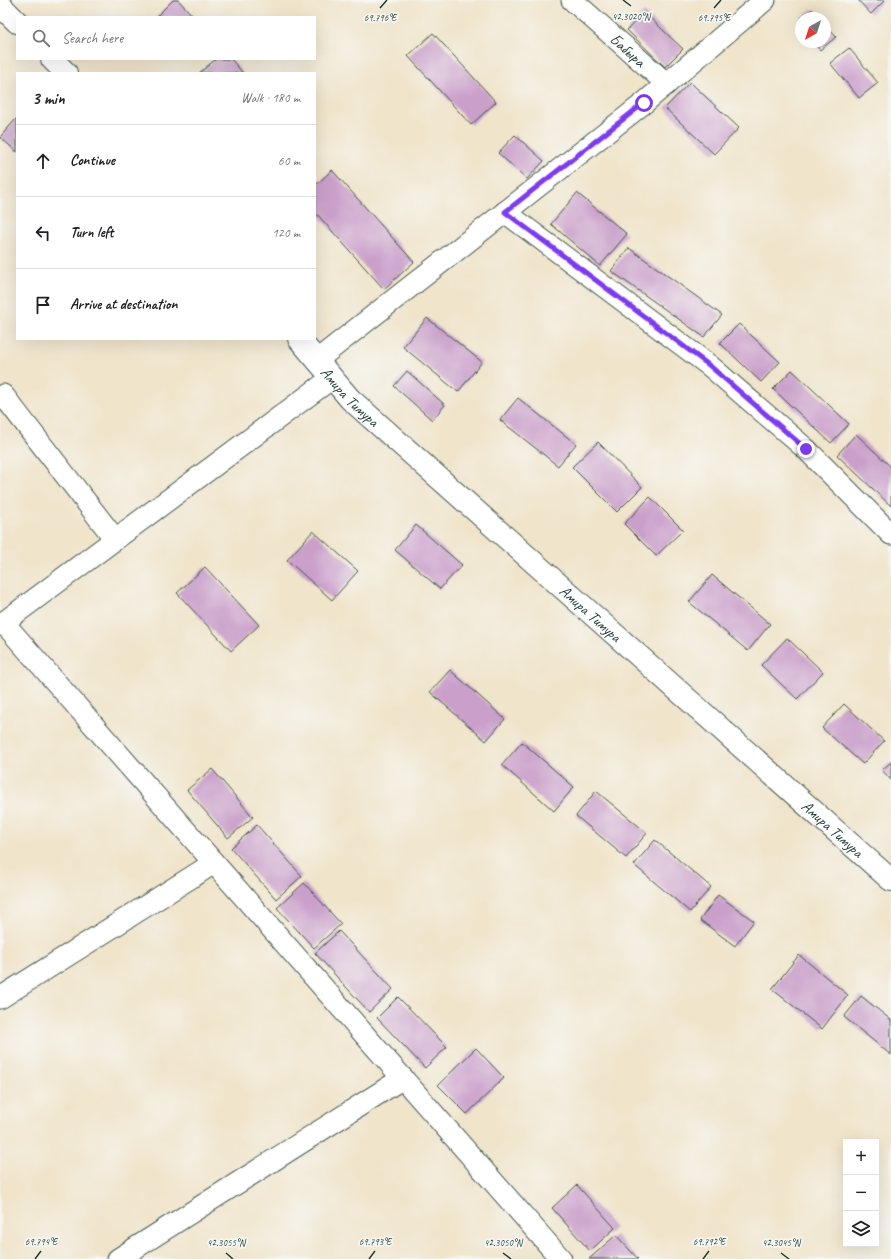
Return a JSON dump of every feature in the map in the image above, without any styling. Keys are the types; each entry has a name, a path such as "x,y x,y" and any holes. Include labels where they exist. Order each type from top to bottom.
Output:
{"street":[{"name":"Бабыра","path":"572,0 666,84"},
{"path":"317,360 644,103 765,0"},
{"path":"0,5 16,21"},
{"path":"53,60 65,72"},
{"path":"505,212 710,366 806,449 891,534"},
{"name":"Амира Тимура","path":"300,340 350,399 891,880"},
{"path":"332,378 2,624 214,863 561,1259"},
{"path":"1,394 115,539"},
{"path":"0,998 214,863"},
{"path":"118,1259 403,1078"}],"building":[{"path":"173,0 178,0 193,16 157,16"},
{"path":"858,0 885,0 871,14"},
{"path":"644,12 683,49 665,67 627,30"},
{"path":"831,31 836,37 831,41"},
{"path":"433,33 496,102 471,125 408,56"},
{"path":"849,48 878,83 859,98 830,63"},
{"path":"215,60 232,60 242,72 200,72"},
{"path":"690,82 739,128 714,154 665,108"},
{"path":"16,119 16,151 0,137"},
{"path":"515,135 544,161 527,179 498,153"},
{"path":"332,170 414,262 384,289 316,213 316,185"},
{"path":"577,193 627,234 600,266 551,224"},
{"path":"629,248 722,315 704,337 611,271"},
{"path":"427,318 482,362 458,392 403,347"},
{"path":"739,324 780,362 761,382 720,343"},
{"path":"792,370 849,424 831,443 773,389"},
{"path":"407,371 445,405 432,420 394,386"},
{"path":"518,398 576,444 558,466 500,420"},
{"path":"856,434 891,467 891,506 837,455"},
{"path":"598,442 642,487 617,512 572,467"},
{"path":"650,497 683,530 656,556 624,524"},
{"path":"416,525 462,565 440,589 395,550"},
{"path":"313,531 358,571 332,600 287,560"},
{"path":"205,567 259,625 231,651 177,593"},
{"path":"712,575 770,624 748,651 689,602"},
{"path":"787,638 823,672 797,699 761,665"},
{"path":"450,670 505,719 486,741 430,692"},
{"path":"844,704 884,741 863,764 822,728"},
{"path":"522,742 574,787 554,811 502,765"},
{"path":"891,762 891,780 882,770"},
{"path":"212,769 253,817 228,838 187,790"},
{"path":"596,791 647,833 626,858 576,816"},
{"path":"257,825 302,876 276,899 231,848"},
{"path":"655,840 711,887 690,912 634,865"},
{"path":"304,883 341,924 314,948 277,908"},
{"path":"718,895 754,921 735,946 700,920"},
{"path":"339,931 393,989 369,1012 315,953"},
{"path":"799,955 848,995 822,1029 772,989"},
{"path":"861,996 891,1020 891,1055 844,1017"},
{"path":"398,997 447,1047 425,1068 377,1018"},
{"path":"476,1048 504,1078 467,1114 438,1085"},
{"path":"577,1185 615,1228 590,1251 552,1208"},
{"path":"616,1235 638,1259 589,1259"}],"route":[{"path":"644,103 505,212 710,366 806,449"}]}
